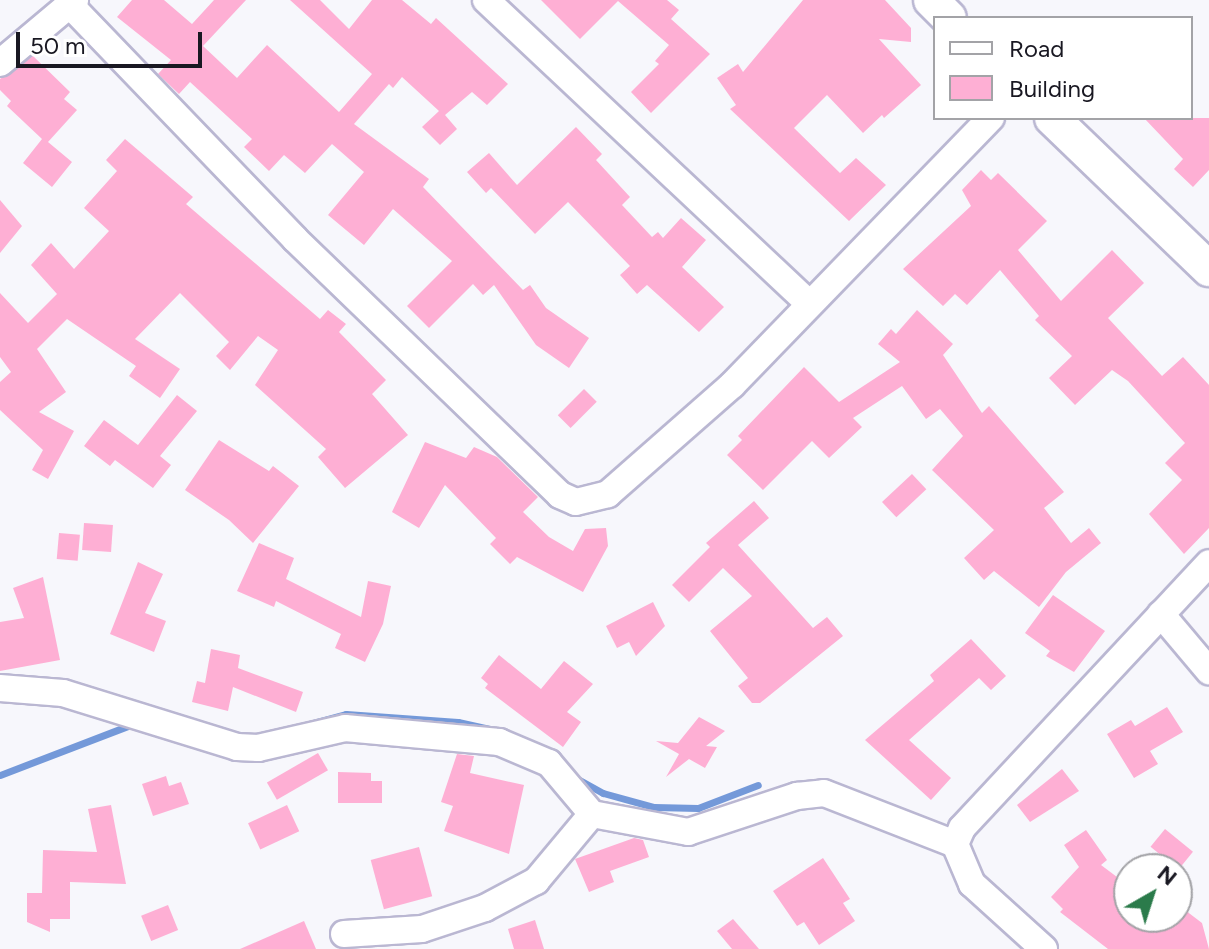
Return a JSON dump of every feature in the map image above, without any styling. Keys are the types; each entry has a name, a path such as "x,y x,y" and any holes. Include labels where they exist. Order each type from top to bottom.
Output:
{"street":[{"path":"486,0 809,303"},
{"path":"931,0 947,16"},
{"path":"0,63 73,3 295,239 560,495 576,502 608,494 732,385 989,120"},
{"path":"1054,120 1209,269"},
{"path":"955,844 962,828 1209,563"},
{"path":"1161,614 1209,671"},
{"path":"0,688 63,693 237,747 258,748 345,728 499,742 549,763 592,814 688,832 797,796 824,793 955,844 972,884 1044,949"},
{"path":"344,934 422,929 485,908 536,881 592,814"}],"building":[{"path":"132,0 164,0 192,24 214,0 246,0 203,46 237,78 267,45 339,112 372,74 290,0 320,0 349,29 372,0 402,0 431,24 436,18 508,84 487,105 472,92 445,115 457,129 440,145 422,127 439,111 402,77 393,88 389,84 354,124 429,179 423,187 523,290 530,285 546,308 589,338 569,368 536,345 494,285 483,295 473,284 429,328 407,306 452,261 393,209 364,245 328,215 364,172 332,144 305,173 284,155 269,171 244,147 252,139 190,82 179,94 158,74 171,60 117,17"},
{"path":"541,0 667,0 679,10 671,19 710,54 651,113 631,92 659,64 655,61 669,45 618,1 580,39"},
{"path":"803,0 885,0 911,28 911,42 879,39 921,85 884,118 882,115 863,133 827,95 794,128 840,173 856,158 886,185 849,221 730,109 736,105 717,78 738,64 743,72"},
{"path":"33,56 70,92 64,99 77,110 48,142 72,162 52,187 23,163 42,139 7,106 11,101 0,90 0,79"},
{"path":"1209,118 1209,170 1193,187 1174,169 1183,159 1146,120"},
{"path":"576,127 602,154 596,160 630,197 622,205 652,237 658,232 663,238 681,218 706,240 682,267 724,307 699,332 647,285 637,294 620,275 630,266 568,202 535,234 491,188 486,193 467,172 489,153 517,185"},
{"path":"125,139 193,197 186,204 320,319 328,310 346,324 339,332 386,380 372,394 408,435 345,488 318,457 326,449 255,385 278,350 258,336 230,370 216,356 229,342 180,293 135,339 180,369 160,398 129,376 136,366 67,319 37,349 66,392 39,412 74,431 48,479 32,470 43,450 0,410 0,382 11,372 0,357 0,293 28,323 57,294 31,265 51,243 74,269 109,231 84,208 117,171 106,160"},
{"path":"981,170 991,180 998,173 1047,221 1018,250 1061,301 1112,250 1144,283 1108,318 1162,376 1183,357 1209,385 1209,528 1184,554 1149,514 1182,480 1165,463 1185,443 1128,381 1112,370 1075,405 1049,378 1072,356 1035,320 1039,316 1000,270 967,305 955,294 943,306 903,269 971,206 962,190"},
{"path":"0,200 22,226 0,253"},
{"path":"917,310 953,344 943,355 982,413 989,406 1064,492 1044,508 1071,543 1089,528 1101,543 1066,572 1039,607 994,571 984,580 964,558 994,530 932,470 963,436 940,409 926,419 902,386 853,418 862,427 829,458 812,441 763,490 727,455 742,440 738,436 804,367 839,402 900,362 878,344 891,329 896,334"},
{"path":"584,389 597,402 571,428 558,415"},
{"path":"177,395 197,411 160,456 171,465 153,488 115,460 110,466 84,446 104,420 138,445"},
{"path":"219,440 269,471 273,466 299,486 253,543 229,520 185,490"},
{"path":"425,442 466,458 474,447 497,457 538,497 523,512 549,537 573,551 585,529 606,528 608,546 583,592 517,557 510,564 490,544 496,538 445,485 419,528 392,512"},
{"path":"912,474 926,489 896,517 882,502"},
{"path":"754,501 769,518 738,545 813,628 827,617 843,636 760,703 752,703 738,686 748,678 710,631 752,596 723,568 689,602 672,585 710,547 706,543"},
{"path":"84,523 113,525 111,552 82,550"},
{"path":"59,533 80,535 78,561 57,559"},
{"path":"259,543 294,558 286,579 361,617 368,581 391,586 383,624 365,662 335,648 341,634 276,601 274,607 237,591"},
{"path":"138,562 163,574 145,613 166,621 154,652 110,634"},
{"path":"43,577 60,660 0,671 0,622 24,618 13,588"},
{"path":"1053,595 1105,631 1074,672 1046,656 1050,651 1025,633"},
{"path":"653,602 665,626 636,656 629,642 617,648 606,626"},
{"path":"971,639 1006,676 991,690 979,678 909,740 951,778 931,800 865,740 934,681 930,675"},
{"path":"211,649 240,655 238,668 303,692 296,712 233,687 228,711 192,702 197,681 205,683"},
{"path":"499,655 541,689 564,661 593,684 567,712 581,722 563,747 485,688 488,684 481,678"},
{"path":"1167,707 1183,732 1150,751 1158,764 1134,778 1107,734 1131,720 1135,726"},
{"path":"699,717 725,731 706,746 717,747 705,768 689,759 666,777 679,754 656,741 678,743"},
{"path":"318,753 328,770 277,800 267,782"},
{"path":"457,754 474,756 470,773 524,785 509,854 444,831 453,806 441,802"},
{"path":"1062,769 1079,791 1030,822 1017,805"},
{"path":"338,772 371,773 371,781 382,781 382,803 338,803"},
{"path":"166,776 169,786 181,782 189,804 153,816 142,784"},
{"path":"111,805 126,884 70,882 70,919 50,919 50,932 27,922 27,893 42,893 43,850 97,852 88,809"},
{"path":"287,805 299,831 260,849 248,823"},
{"path":"1165,829 1193,852 1192,853 1158,853 1151,847"},
{"path":"1086,830 1107,860 1101,865 1113,874 1113,933 1193,933 1193,916 1202,923 1209,949 1108,949 1060,912 1063,909 1051,897 1079,867 1064,845"},
{"path":"634,838 643,840 649,857 610,871 614,882 589,892 575,859"},
{"path":"419,847 432,896 384,909 371,860"},
{"path":"823,858 850,899 843,903 855,921 819,945 804,922 797,926 773,891"},
{"path":"168,905 178,930 151,941 141,916"},
{"path":"733,919 759,949 732,949 717,931"},
{"path":"535,920 544,949 514,949 508,929"},
{"path":"304,921 316,949 240,949"}],"waterway":[{"path":"280,732 346,714 458,722 503,732"},
{"path":"0,775 133,724"},
{"path":"574,777 603,793 654,807 698,808 758,785"}]}
